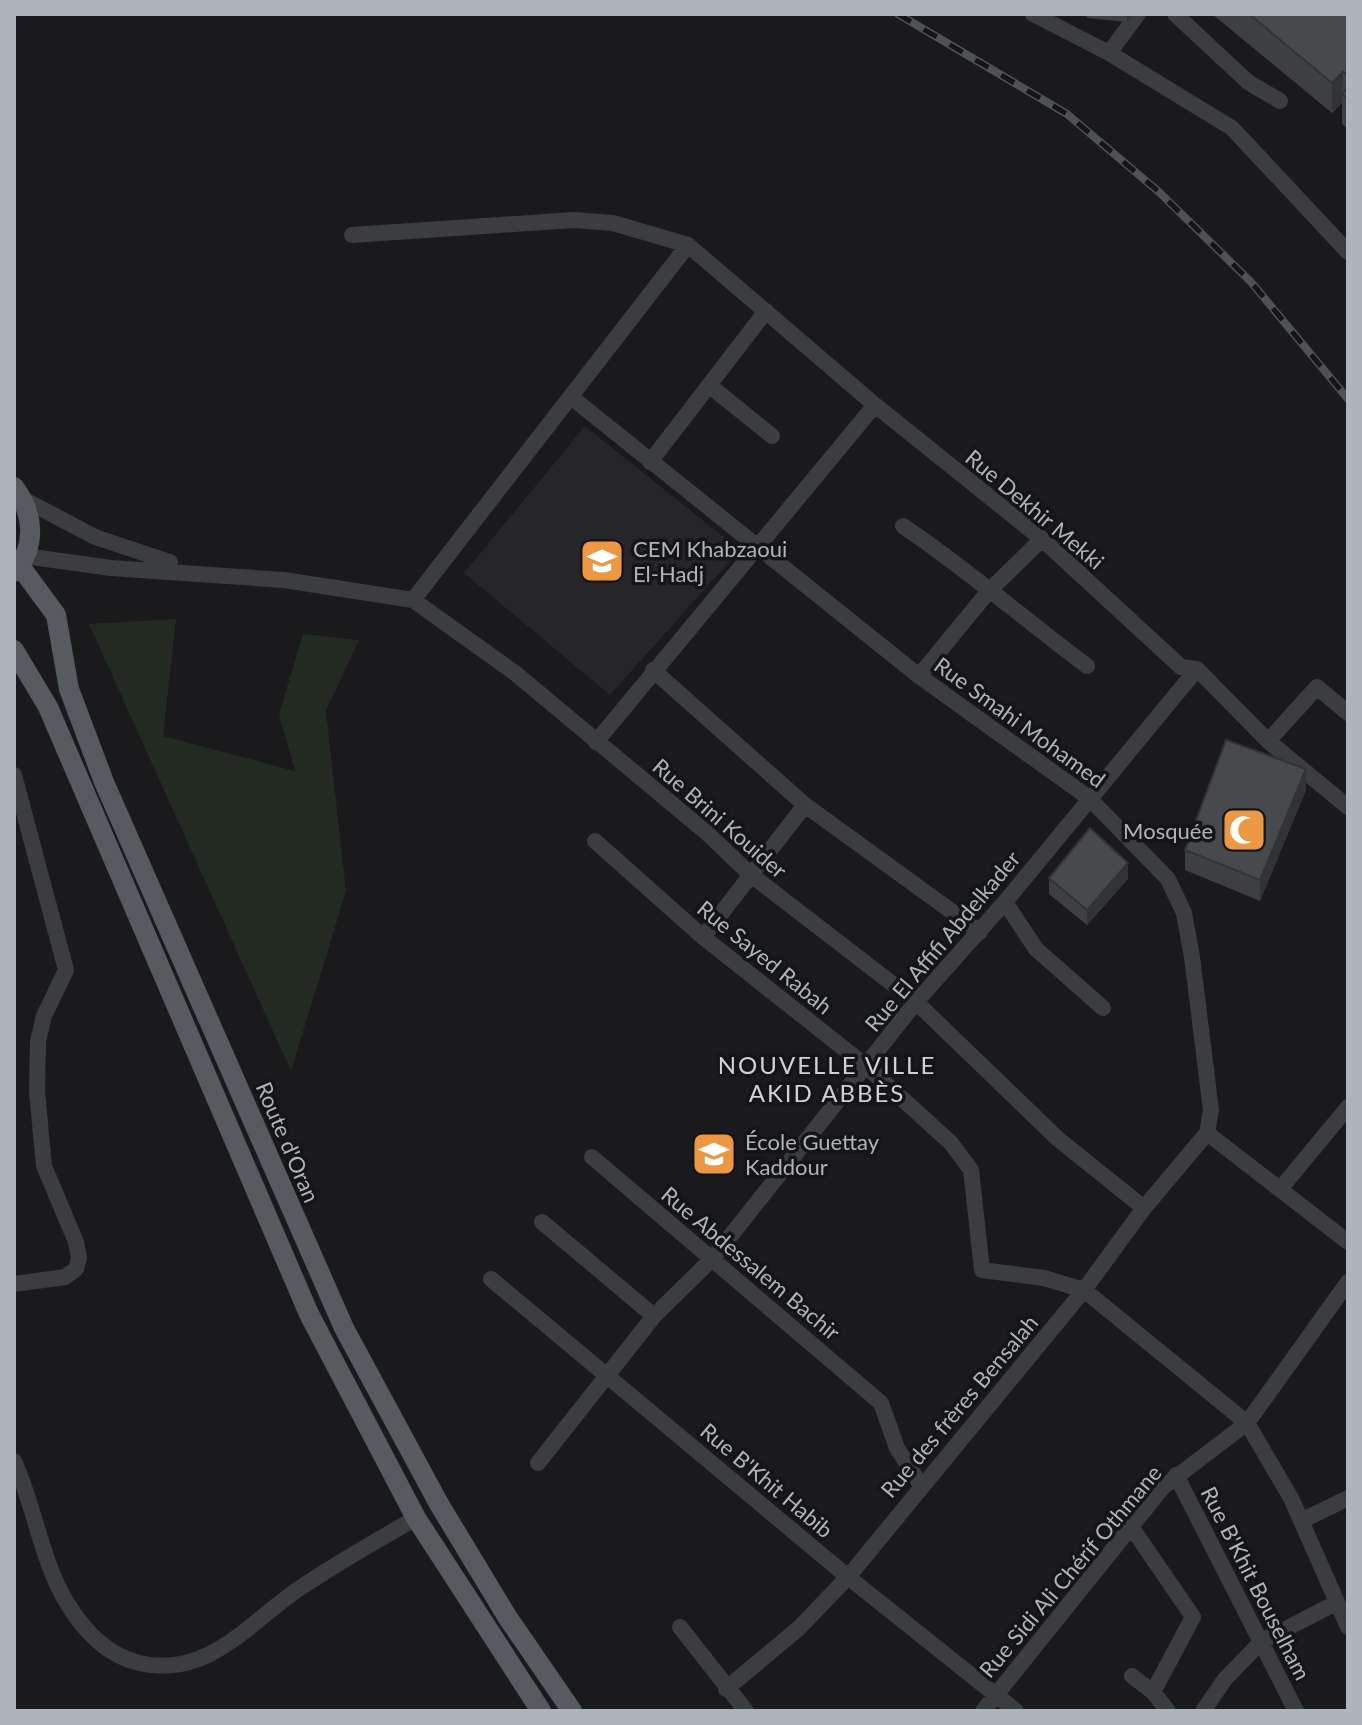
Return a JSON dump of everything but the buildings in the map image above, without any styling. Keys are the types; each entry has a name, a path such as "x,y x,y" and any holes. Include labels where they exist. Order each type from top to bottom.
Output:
{"main road":[{"path":"18,493 31,527 20,565"},
{"name":"Route d'Oran","path":"20,565 56,615 69,689 104,782 338,1316 439,1504 508,1618 572,1711"},
{"path":"14,650 48,707 309,1314 416,1518 541,1711"}],"street":[{"path":"1033,14 1109,53 1232,128 1348,252"},
{"path":"1109,53 1138,14"},
{"path":"1175,14 1248,82 1280,101"},
{"path":"352,235 573,220 613,223 688,245 413,600"},
{"name":"Rue Dekhir Mekki","path":"688,245 875,405 1042,539 1181,667 1197,669 1268,741 1348,807"},
{"path":"650,462 766,311"},
{"path":"710,386 772,436"},
{"name":"Rue Smahi Mohamed","path":"571,397 919,676 1089,798 1168,879 1184,913 1211,1110 1207,1133"},
{"path":"596,742 875,405"},
{"path":"18,493 121,547 215,573"},
{"path":"903,526 947,556 988,592 1087,666"},
{"path":"919,676 988,592 1042,539"},
{"path":"20,565 215,573"},
{"name":"Rue Brini Kouider","path":"215,573 327,585 413,600 515,673 707,833 751,875 916,1002 1058,1139 1144,1208"},
{"name":"Rue El Affifi Abdelkader","path":"538,1463 654,1316 713,1258 916,1002 980,932 1197,669"},
{"path":"653,670 805,805 980,932"},
{"path":"1268,741 1317,687 1348,713"},
{"path":"14,775 66,970 44,1016 38,1041 38,1102 44,1166 76,1242 79,1258 76,1269 65,1277 14,1284"},
{"path":"703,937 805,805"},
{"name":"Rue Sayed Rabah","path":"595,841 703,937 866,1066 951,1143 971,1170 982,1270 1044,1278 1084,1290"},
{"path":"1005,902 1036,949 1103,1008"},
{"path":"1281,1188 1348,1107"},
{"path":"1207,1133 1348,1242"},
{"name":"Rue des frères Bensalah","path":"726,1689 799,1628 848,1577 1084,1290 1144,1208 1207,1133"},
{"name":"Rue Abdessalem Bachir","path":"592,1157 881,1403 897,1448 922,1487"},
{"path":"542,1222 654,1316"},
{"name":"Rue B'Khit Habib","path":"491,1279 610,1375 848,1577 1016,1711"},
{"name":"Rue Sidi Ali Chérif Othmane","path":"983,1711 1176,1475 1247,1423 1348,1282"},
{"path":"1084,1290 1247,1423 1301,1521 1348,1627"},
{"path":"14,1461 51,1568 82,1627 115,1654 153,1667 183,1667 204,1658 268,1615 295,1592 416,1518"},
{"name":"Rue B'Khit Bouselham","path":"1176,1475 1296,1711"},
{"path":"1301,1521 1348,1498"},
{"path":"1132,1528 1193,1617 1153,1692"},
{"path":"1203,1711 1225,1679 1262,1641 1336,1603"},
{"path":"680,1627 746,1711"},
{"path":"1132,1676 1153,1692 1168,1711"}],"shaded area":[{"name":"CEM Khabzaoui El-Hadj","path":"585,426 740,550 610,695 464,573"},
{"path":"176,619 163,736 295,771 279,714 303,634 359,640 326,711 346,891 291,1071 89,624"}],"railway":[{"path":"898,14 1067,114 1159,192 1251,282 1348,399"}],"place":[{"name":"CEM Khabzaoui El-Hadj","path":"602,561"},
{"name":"Mosquée","path":"1244,830"},
{"name":"École Guettay Kaddour","path":"714,1154"}],"district":[{"name":"NOUVELLE VILLE AKID ABBÈS","path":"827,1078"}]}
